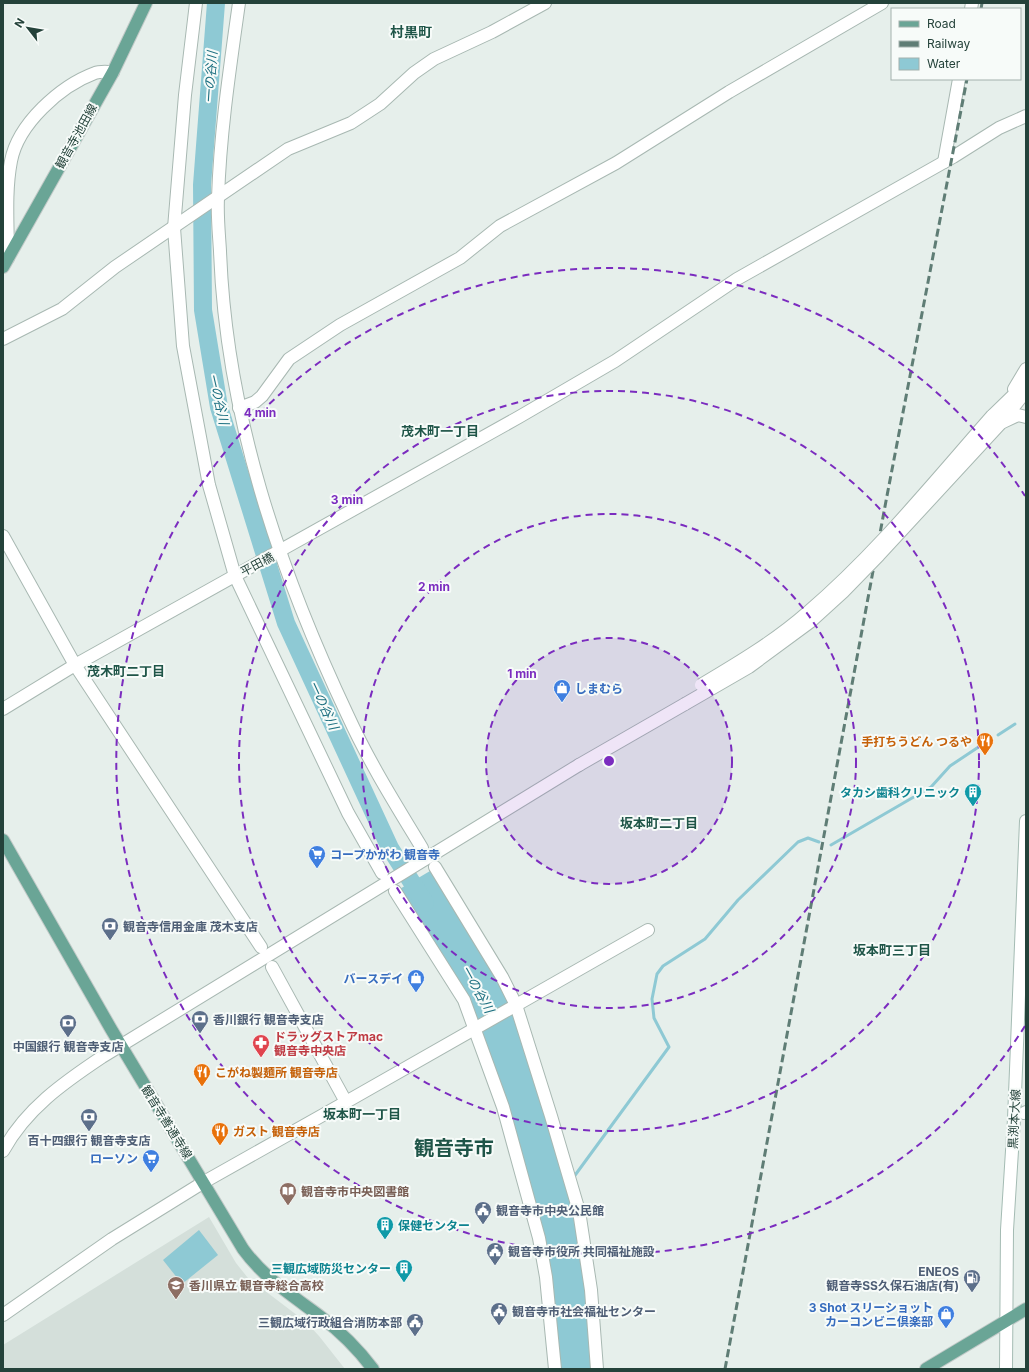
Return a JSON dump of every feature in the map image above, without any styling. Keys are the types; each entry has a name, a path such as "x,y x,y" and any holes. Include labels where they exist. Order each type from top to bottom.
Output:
{"main road":[{"name":"観音寺池田線","path":"6,263 113,72 146,3"},
{"name":"観音寺善通寺線","path":"3,840 121,1045 252,1262 279,1287 338,1331 354,1346 373,1369"},
{"path":"926,1369 1007,1322 1026,1309"}],"street":[{"path":"196,3 185,95 174,228 183,346 209,485 235,576 348,813 389,882 464,1000 504,1107 539,1238 546,1277 555,1369"},
{"path":"239,3 227,85 218,199 221,291 232,377 253,468 279,552 291,585 348,717 384,783 428,858 502,977 516,1005 579,1211 591,1290 597,1369"},
{"path":"3,339 62,309 115,267 218,199 288,149 351,124 380,104 414,73 434,59 492,32 545,3"},
{"path":"239,408 255,402 262,396 289,359 340,325 460,258 500,226 616,163 729,92 882,3"},
{"path":"6,263 8,177 11,159 19,140 32,120 52,98 95,73 113,72"},
{"path":"944,162 958,80"},
{"name":"平田橋","path":"3,709 76,665 279,552 608,365 737,279 944,162 1006,124 1026,116"},
{"path":"683,701 749,667 810,622 844,592 879,555 996,420 1026,369"},
{"path":"1005,403 1026,383"},
{"path":"3,1151 29,1115 46,1097 66,1081 121,1045 683,701 781,634 814,607 856,568 1026,390"},
{"path":"996,420 1018,415 1026,417"},
{"path":"3,536 76,665 261,947"},
{"name":"黒渕本大線","path":"1006,1369 1007,1230 1014,1119 1026,821"},
{"path":"3,1315 112,1239 204,1182 475,1030 648,930"},
{"path":"272,967 346,1102"}],"shaded area":[{"name":"香川県立 観音寺総合高校","path":"209,1217 236,1263 248,1278 306,1322 345,1369 3,1369 3,1345"}],"water":[{"path":"430,871 502,987 515,1020 579,1226 595,1369 558,1369 544,1246 482,1040 398,890"},
{"path":"199,1230 218,1255 182,1284 163,1260"}],"waterway":[{"name":"一の谷川","path":"216,3 202,185 203,310 219,407 286,623 390,848 425,903"},
{"path":"998,735 1015,724"},
{"path":"831,845 931,787 950,766 983,744"},
{"path":"573,1178 669,1047 654,1018 652,999 657,974 663,966 705,939 738,900 798,842 808,838 819,842"}],"railway":[{"path":"981,8 982,3"},
{"path":"725,1369 886,501 967,80"}],"place":[{"name":"しまむら","path":"562,703"},
{"name":"手打ちうどん つるや","path":"985,756"},
{"name":"タカシ歯科クリニック","path":"973,807"},
{"name":"コープかがわ 観音寺","path":"317,869"},
{"name":"観音寺信用金庫 茂木支店","path":"110,941"},
{"name":"バースデイ","path":"416,993"},
{"name":"香川銀行 観音寺支店","path":"200,1034"},
{"name":"中国銀行 観音寺支店","path":"68,1038"},
{"name":"ドラッグストアmac 観音寺中央店","path":"261,1058"},
{"name":"こがね製麺所 観音寺店","path":"202,1087"},
{"name":"百十四銀行 観音寺支店","path":"89,1132"},
{"name":"ガスト 観音寺店","path":"220,1146"},
{"name":"ローソン","path":"151,1173"},
{"name":"観音寺市中央図書館","path":"288,1206"},
{"name":"観音寺市中央公民館","path":"483,1225"},
{"name":"保健センター","path":"385,1240"},
{"name":"観音寺市役所 共同福祉施設","path":"495,1266"},
{"name":"三観広域防災センター","path":"404,1283"},
{"name":"ENEOS 観音寺SS久保石油店(有)","path":"972,1293"},
{"name":"香川県立 観音寺総合高校","path":"176,1300"},
{"name":"観音寺市社会福祉センター","path":"499,1326"},
{"name":"3 Shot スリーショット カーコンビニ倶楽部","path":"946,1329"},
{"name":"三観広域行政組合消防本部","path":"415,1337"}],"district":[{"name":"村黒町","path":"411,31"},
{"name":"茂木町一丁目","path":"440,431"},
{"name":"茂木町二丁目","path":"126,671"},
{"name":"坂本町二丁目","path":"659,823"},
{"name":"坂本町三丁目","path":"892,950"},
{"name":"坂本町一丁目","path":"362,1114"},
{"name":"観音寺市","path":"454,1148"}]}
